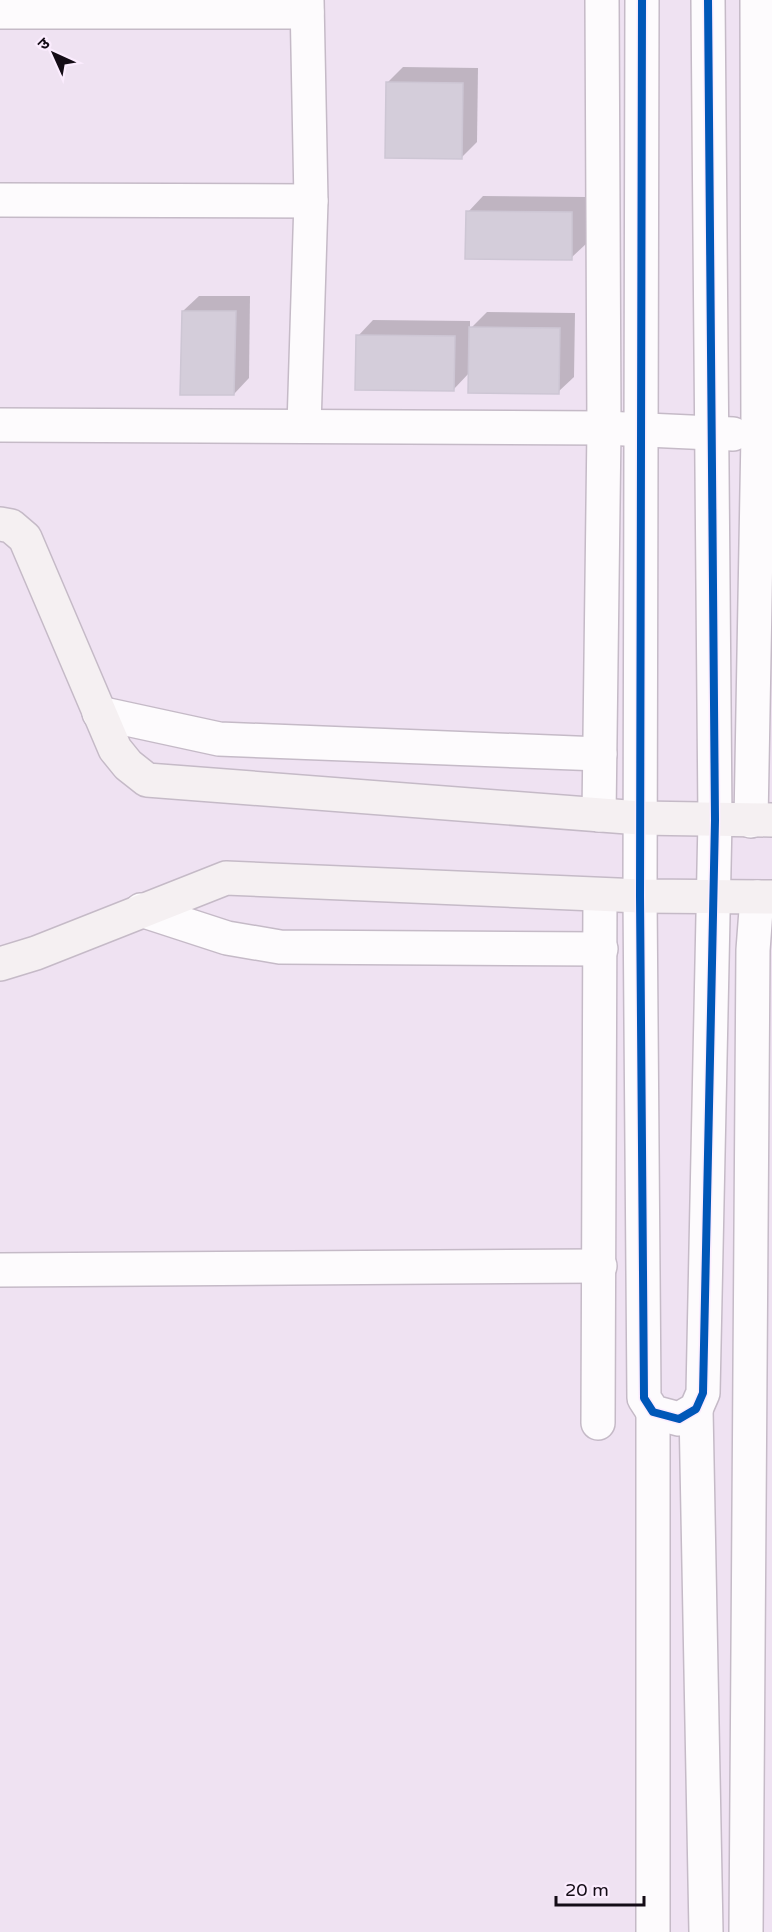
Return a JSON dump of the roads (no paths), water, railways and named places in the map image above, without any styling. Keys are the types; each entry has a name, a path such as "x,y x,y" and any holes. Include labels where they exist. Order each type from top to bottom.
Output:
{"street":[{"path":"599,815 604,428 602,0"},
{"path":"642,0 640,897 644,1398 653,1412 653,1932"},
{"path":"706,1932 696,1409 703,1393 707,1271 715,820 708,0"},
{"path":"0,524 10,526 25,538 115,749 128,765 147,780 640,818 761,820 765,434 757,0"},
{"path":"0,12 307,6 311,201 304,426"},
{"path":"0,200 311,201"},
{"path":"0,425 604,428 712,434 765,434"},
{"path":"99,713 219,739 600,754"},
{"path":"713,751 761,751"},
{"path":"0,964 36,953 226,878 249,877 640,897 765,897 761,1271 746,1932"},
{"path":"598,1423 600,895"},
{"path":"141,910 227,938 280,947 601,949"},
{"path":"0,1270 600,1266"},
{"path":"707,1271 761,1271"},
{"path":"653,1412 679,1419 696,1409"}]}
